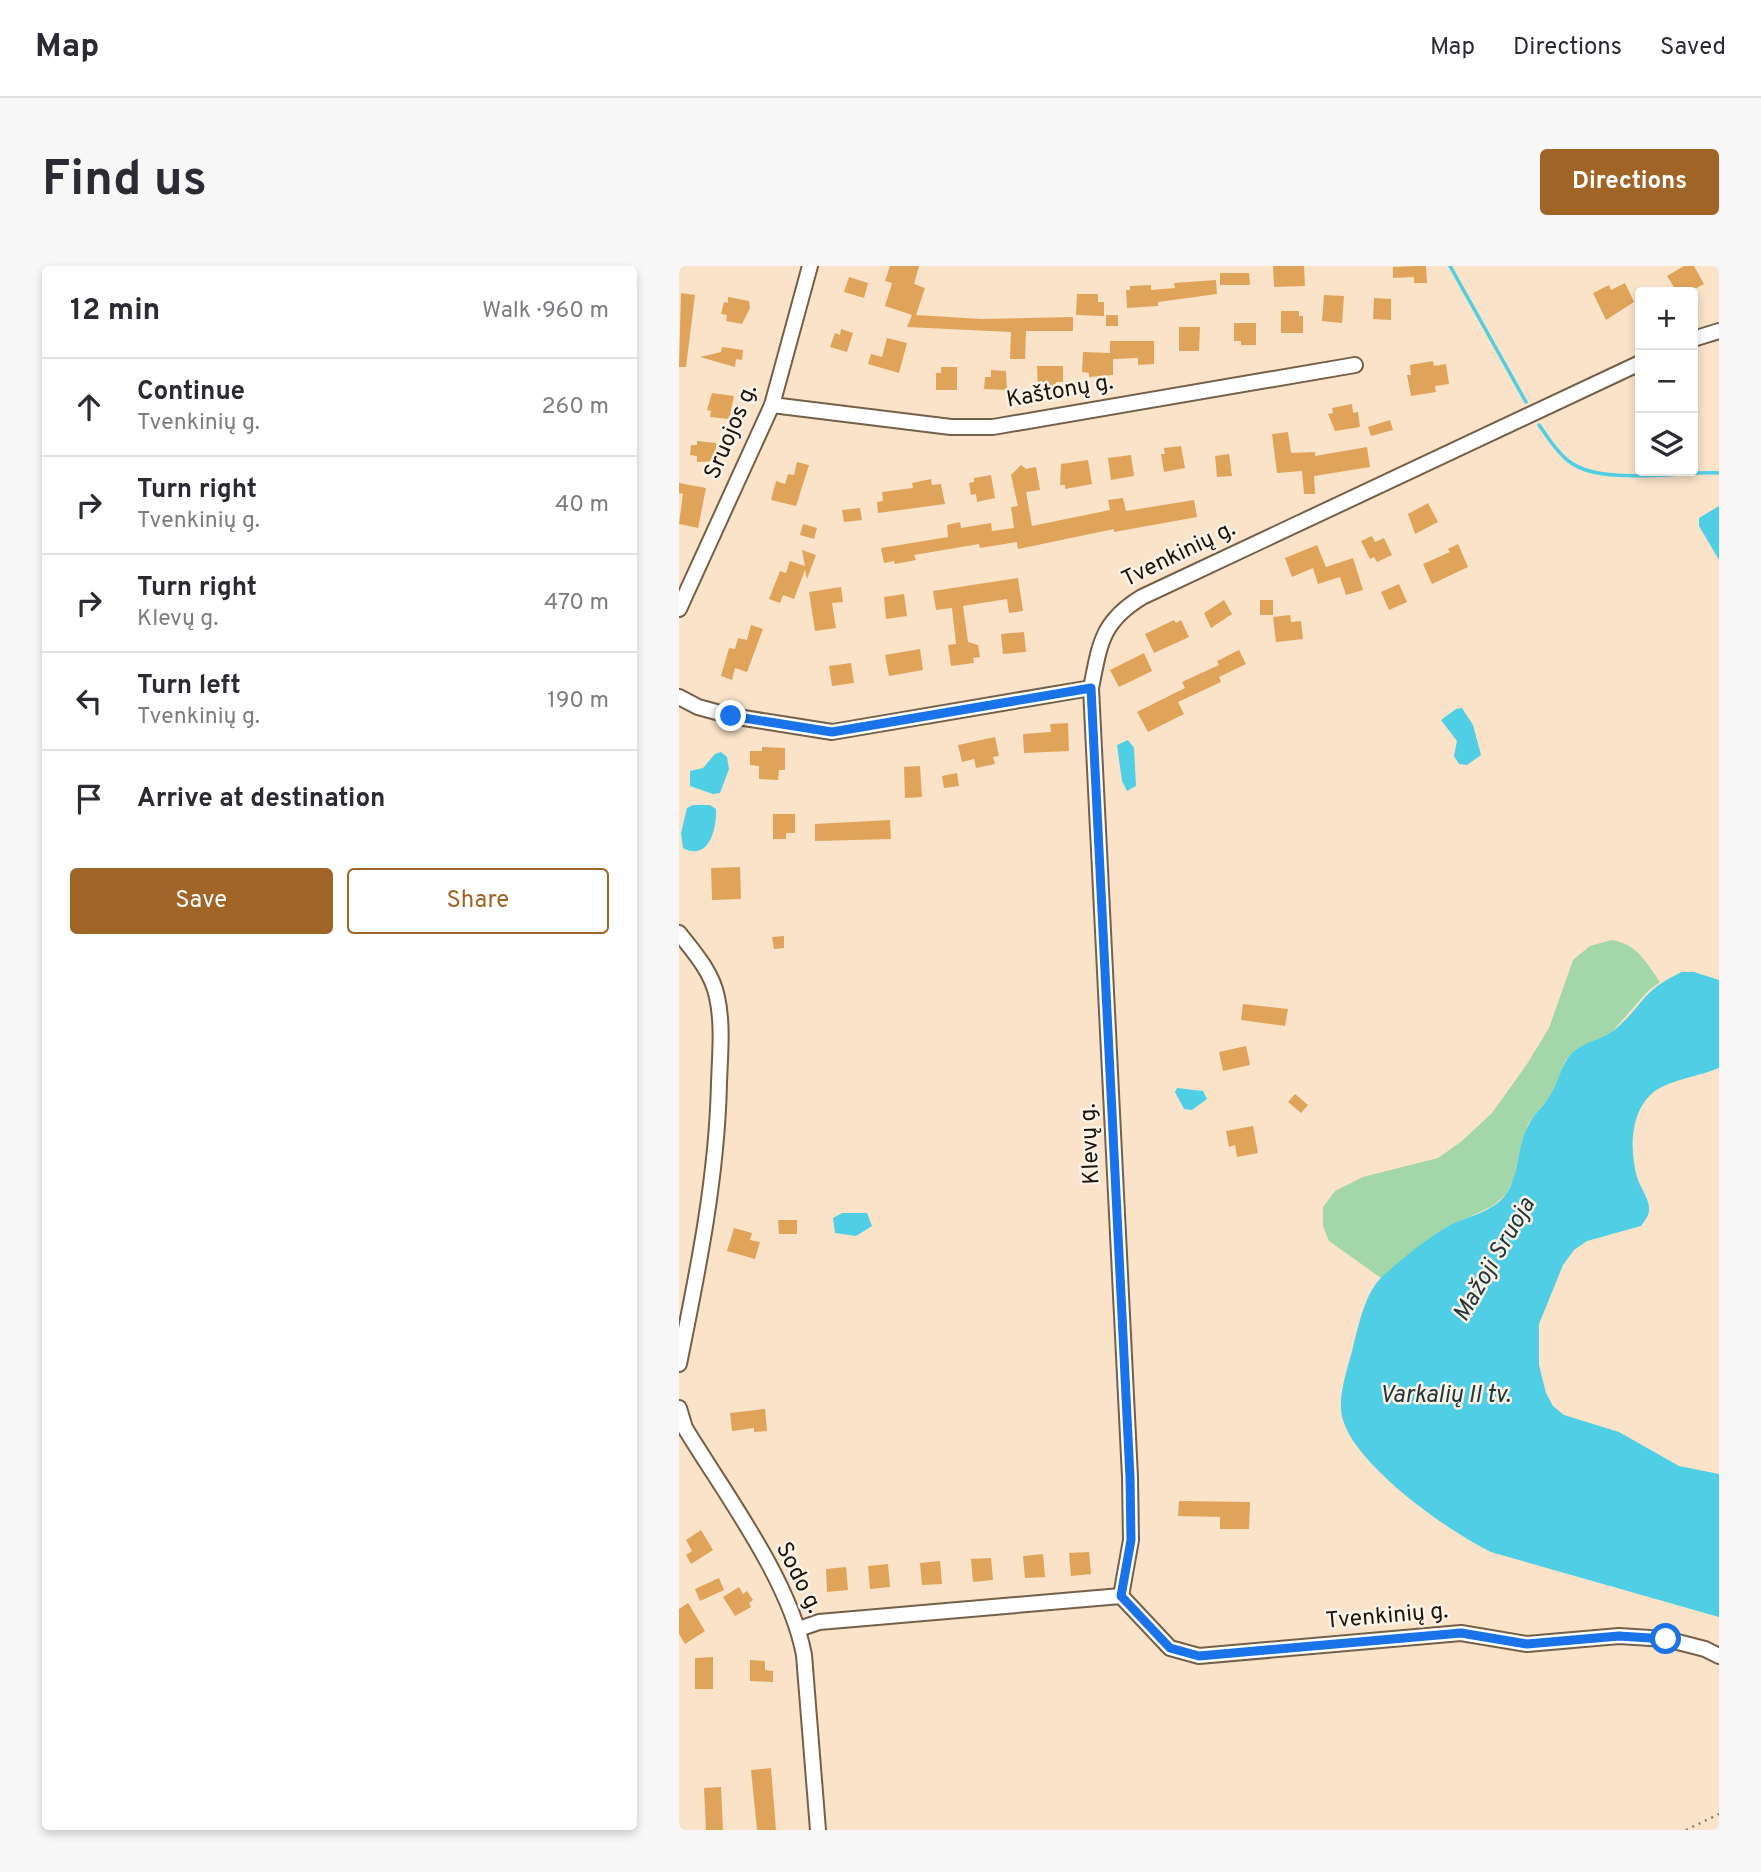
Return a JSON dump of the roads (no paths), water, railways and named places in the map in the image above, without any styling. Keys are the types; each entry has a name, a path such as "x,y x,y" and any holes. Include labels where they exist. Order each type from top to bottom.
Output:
{"street":[{"name":"Sruojos g.","path":"679,609 772,405 810,266"},
{"path":"1698,337 1719,331"},
{"name":"Kaštonų g.","path":"772,405 951,427 993,427 1355,365"},
{"name":"Tvenkinių g.","path":"1091,688 1099,647 1107,626 1120,611 1142,597 1635,365"},
{"path":"679,696 698,707 731,716 832,732 1091,688"},
{"name":"Klevų g.","path":"1091,688 1130,1477 1131,1540 1121,1596"},
{"path":"679,933 702,962 717,996 720,1049 718,1138 712,1186 679,1364"},
{"name":"Sodo g.","path":"679,1408 685,1428 777,1580 799,1629 804,1655 818,1830"},
{"path":"799,1629 819,1622 1121,1596"},
{"name":"Tvenkinių g.","path":"1121,1596 1170,1648 1199,1656 1461,1633 1527,1644 1619,1636 1666,1639 1705,1649 1719,1656"}],"water":[{"path":"1719,506 1719,560 1699,526 1699,518"},
{"path":"1462,708 1473,725 1481,755 1467,765 1459,764 1454,756 1457,741 1441,720 1456,709"},
{"path":"1128,740 1134,748 1136,786 1127,791 1122,781 1117,745"},
{"path":"721,752 727,757 729,769 720,793 713,794 690,786 690,771 703,768 715,754"},
{"path":"693,805 710,805 716,809 716,817 710,841 705,847 692,851 683,848 681,833 687,808"},
{"name":"Varkalių II tv.","path":"1682,972 1694,972 1719,980 1719,1068 1658,1089 1642,1106 1634,1129 1633,1154 1637,1177 1648,1203 1648,1215 1641,1226 1587,1241 1574,1250 1563,1265 1539,1324 1539,1365 1546,1393 1553,1406 1564,1415 1619,1432 1679,1466 1719,1474 1719,1617 1491,1552 1429,1513 1385,1477 1366,1458 1352,1438 1341,1411 1343,1384 1360,1319 1377,1282 1422,1243 1454,1223 1487,1210 1501,1200 1511,1186 1525,1132 1551,1094 1568,1058 1577,1049 1614,1030 1652,990"},
{"path":"1177,1088 1203,1091 1207,1099 1192,1110 1184,1109 1175,1092"},
{"path":"842,1213 867,1213 872,1226 856,1236 835,1233 833,1218"}],"waterway":[{"name":"Mažoji Sruoja","path":"1450,266 1526,402"},
{"name":"Mažoji Sruoja","path":"1539,425 1553,445 1570,462 1601,474 1642,476 1719,473"}]}
